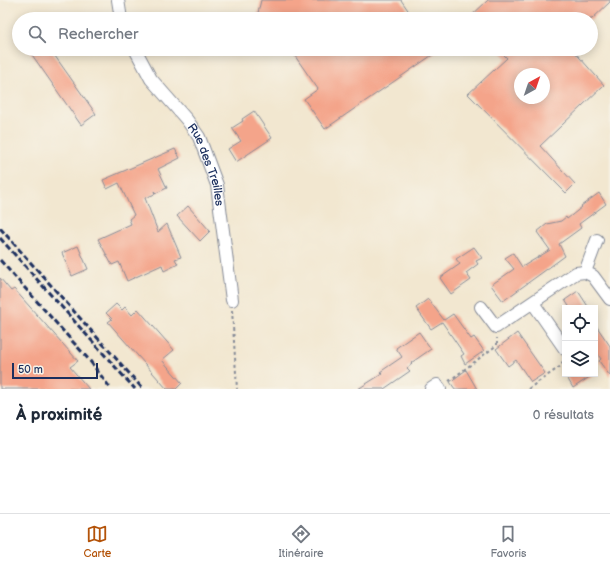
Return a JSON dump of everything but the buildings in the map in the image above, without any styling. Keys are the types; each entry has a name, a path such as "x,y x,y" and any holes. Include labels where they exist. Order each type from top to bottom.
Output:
{"street":[{"path":"118,0 120,12"},
{"name":"Rue des Treilles","path":"139,56 151,79 187,120 199,137 216,185 232,300"},
{"path":"585,272 597,240"},
{"path":"481,306 496,327 570,275 585,272 593,276 610,299"},
{"path":"532,303 562,351"}],"path":[{"path":"232,300 237,389"},
{"path":"437,389 497,346 496,327"},
{"path":"528,389 561,366 562,362"}],"railway":[{"path":"0,228 143,389"},
{"path":"0,238 135,389"},
{"path":"0,260 90,361 111,389"}]}
